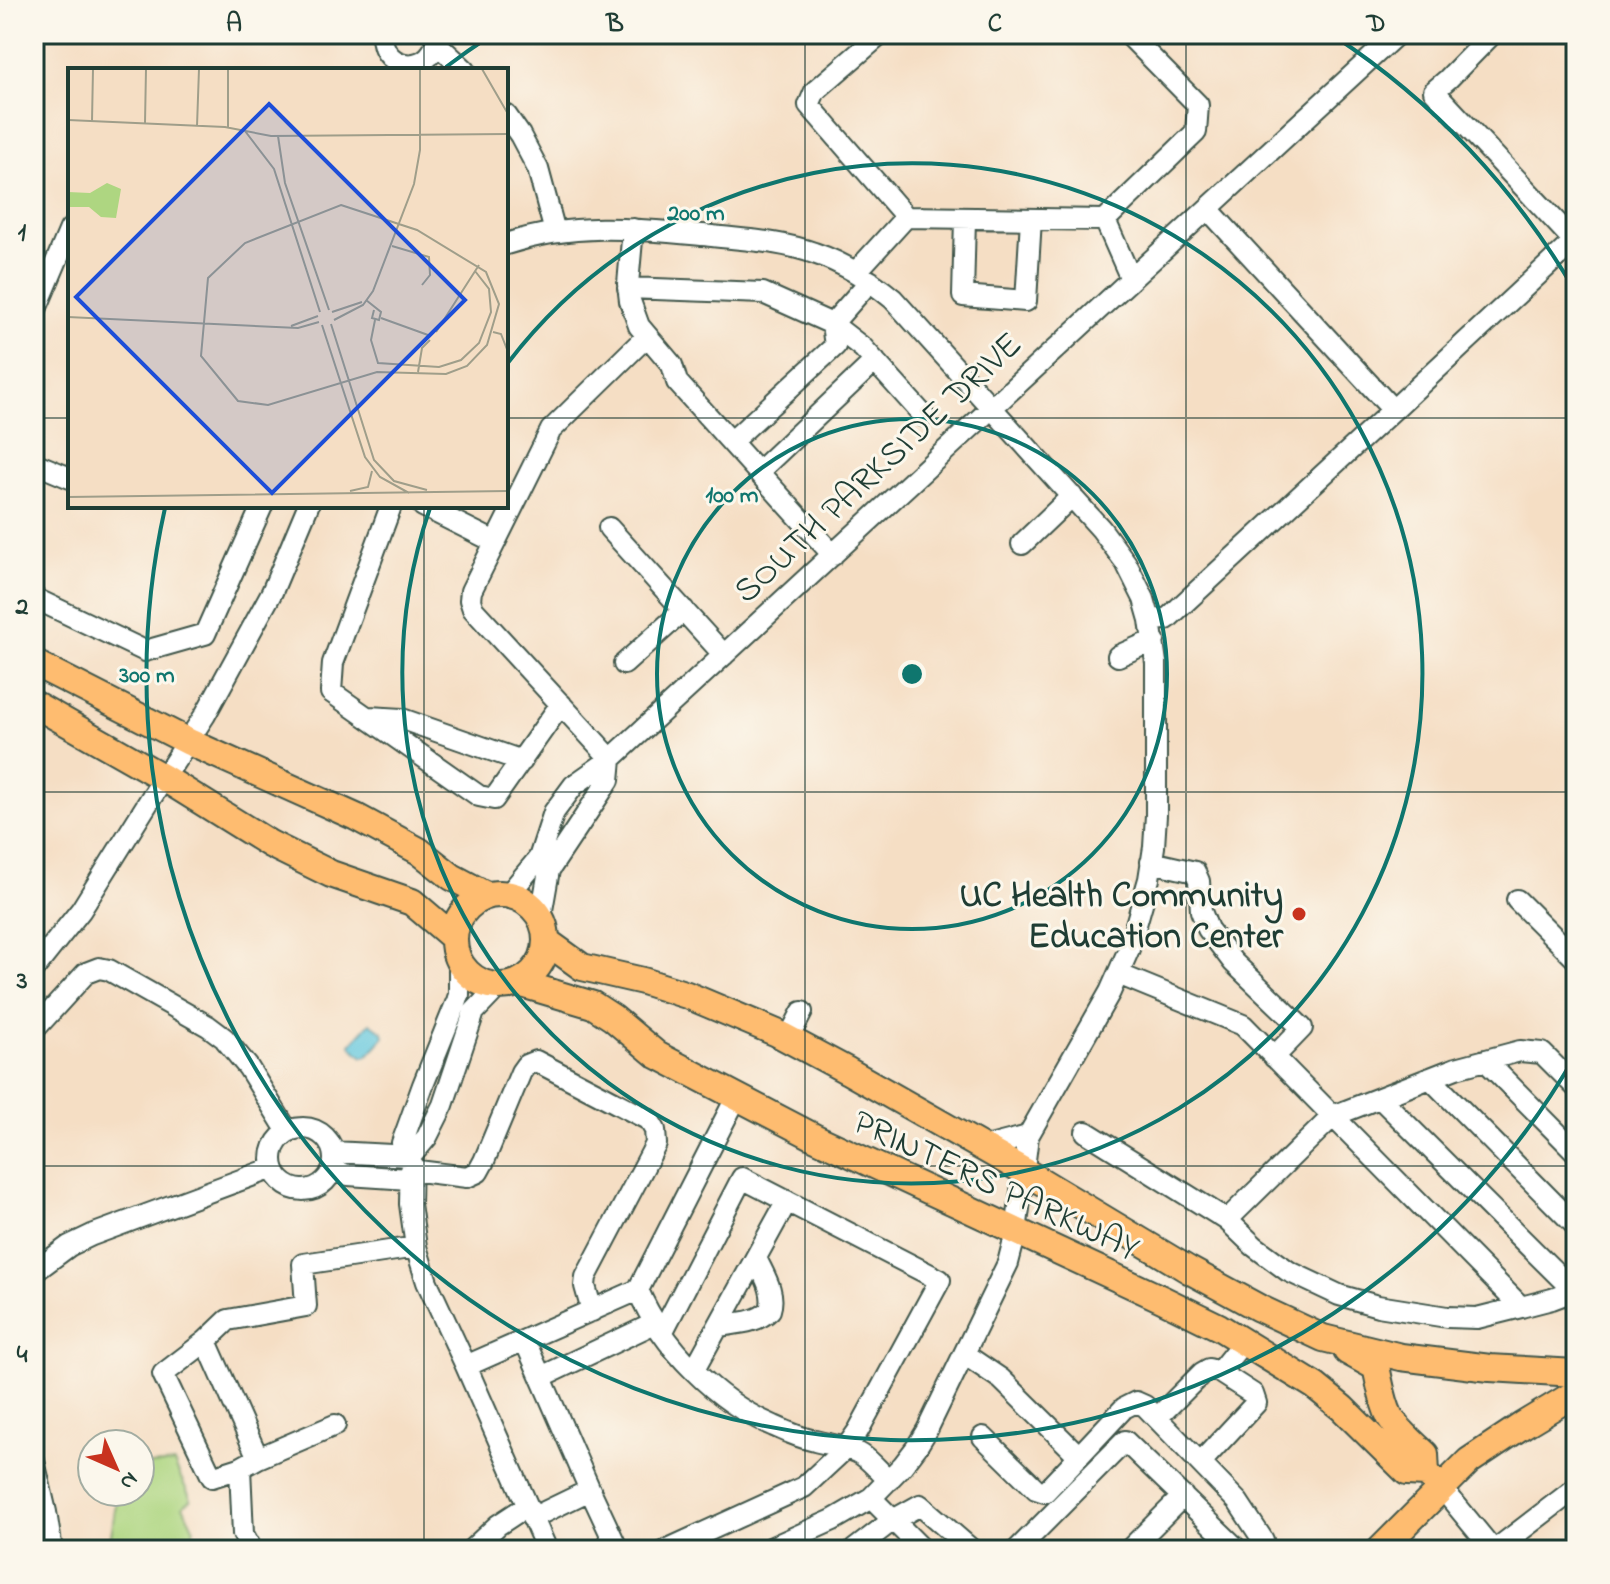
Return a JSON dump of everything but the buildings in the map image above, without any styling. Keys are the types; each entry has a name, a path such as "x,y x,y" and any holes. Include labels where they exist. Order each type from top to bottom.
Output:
{"main road":[{"path":"34,663 189,742 356,817 419,851 452,877 530,905 543,929 544,952 535,970 508,985 476,980 459,964 453,937 412,902 331,874 282,850 34,704"},
{"name":"SOUTH PARKSIDE DRIVE","path":"453,937 457,922 470,903 498,894"},
{"name":"PRINTERS PARKWAY","path":"543,929 582,967 687,995 788,1039 1024,1171 1189,1270 1376,1367 1390,1416 1405,1436 1425,1454 1434,1481"},
{"name":"PRINTERS PARKWAY","path":"508,985 593,1005 657,1055 849,1154 1219,1327 1315,1386 1407,1472 1434,1481"},
{"name":"PRINTERS PARKWAY","path":"1323,1338 1401,1357 1490,1368 1576,1373"},
{"path":"1380,1550 1434,1481 1576,1393"}],"street":[{"path":"382,34 382,43 389,56 402,64 422,62 431,54 437,39 463,68"},
{"path":"881,34 815,91 809,105 906,217 1105,220 1196,132 1198,105 1128,34"},
{"name":"SOUTH PARKSIDE DRIVE","path":"498,894 539,858 554,812 574,785 611,759 1397,34"},
{"path":"1118,656 1167,619 1575,242 1434,91 1492,34"},
{"path":"508,118 538,169 555,232"},
{"path":"1208,209 1393,410"},
{"path":"731,442 835,346 832,324 906,217"},
{"path":"965,218 963,296 1026,301 1031,219"},
{"path":"1105,220 1131,279"},
{"path":"508,244 555,232 591,228 633,229 788,244 834,260 863,277 893,299 1115,546 1140,591 1152,630 1156,663 1156,815 1151,862 1140,914 1110,992 1028,1136 1016,1232 1008,1263 922,1439 903,1465 871,1498 833,1520 766,1550"},
{"path":"633,229 628,288 639,326 672,365 677,382 833,555"},
{"path":"34,314 68,234"},
{"path":"628,288 763,293 832,324 863,348 924,416"},
{"path":"543,929 549,870 609,780 611,759 473,609 471,591 551,430 647,336"},
{"path":"758,472 875,361"},
{"path":"34,463 68,477"},
{"path":"1022,544 1072,496"},
{"path":"34,598 145,651 205,634 261,508"},
{"path":"34,969 81,910 189,742 272,592 307,508"},
{"path":"390,508 333,663 331,692 479,796 494,799 561,704"},
{"path":"427,508 495,542"},
{"path":"609,528 724,655"},
{"path":"624,664 684,610"},
{"path":"369,717 402,719 522,761"},
{"path":"1151,862 1195,872 1199,881 1201,911 1208,929 1233,962 1302,1028 1274,1057"},
{"path":"1517,900 1576,959"},
{"path":"459,964 457,1001 402,1143 410,1168 411,1216 416,1247 427,1282 547,1550"},
{"path":"34,1030 86,973 99,968 109,970 224,1038 248,1067 288,1132"},
{"path":"1118,974 1243,1025 1521,1307"},
{"path":"410,1168 443,1105 474,1012 508,985"},
{"path":"788,1039 802,1012"},
{"path":"1227,1220 1333,1116 1456,1068 1520,1051 1542,1053 1576,1087"},
{"path":"1485,1060 1576,1152"},
{"path":"332,1161 348,1175 410,1168 467,1177 478,1172 521,1072 526,1065 536,1061 649,1120 655,1130 656,1144 586,1277 585,1286 592,1311"},
{"path":"1430,1078 1576,1226"},
{"path":"466,1366 638,1290 737,1096"},
{"path":"1086,1132 1227,1220 1254,1246 1288,1271 1339,1295 1378,1306 1447,1317 1477,1318 1575,1290 1380,1098"},
{"path":"299,1128 310,1129 329,1142 332,1161 326,1180 319,1186 296,1190 278,1178 272,1157 278,1142 288,1132 299,1128"},
{"path":"982,1148 1028,1136"},
{"path":"34,1272 69,1246 92,1235 273,1168"},
{"path":"541,1377 659,1328 742,1178 940,1280 846,1448 804,1487 666,1550"},
{"path":"694,1370 787,1201"},
{"path":"335,1425 212,1477 163,1374 228,1320 306,1306 303,1264 416,1247"},
{"path":"719,1326 751,1321 770,1310 770,1289 756,1258"},
{"path":"638,1290 659,1328 694,1370 718,1391 758,1419 861,1455 889,1480"},
{"path":"206,1341 249,1463 243,1534 252,1550"},
{"path":"525,1341 618,1550"},
{"path":"1219,1372 1243,1342"},
{"path":"964,1354 1001,1379 1079,1456"},
{"path":"1157,1418 1209,1369 1253,1394 1256,1403 1201,1462"},
{"path":"983,1437 1036,1489 1045,1492 1124,1408 1136,1402 1145,1406 1238,1502 1263,1540"},
{"path":"1017,1550 1125,1441 1238,1550"},
{"path":"34,1461 52,1550"},
{"path":"1434,1481 1494,1550 1576,1488"},
{"path":"471,1550 498,1525 590,1490"},
{"path":"1129,1550 1183,1496"},
{"path":"871,1498 923,1550"},
{"path":"854,1550 893,1520 920,1505 972,1550"}],"green space":[{"path":"174,1463 191,1499 183,1506 194,1529 182,1550 110,1541 115,1508 156,1508 156,1465"}],"water":[{"path":"370,1023 383,1032 384,1037 363,1057 351,1044"}],"place":[{"name":"UC Health Community Education Center","path":"1299,914"}]}
